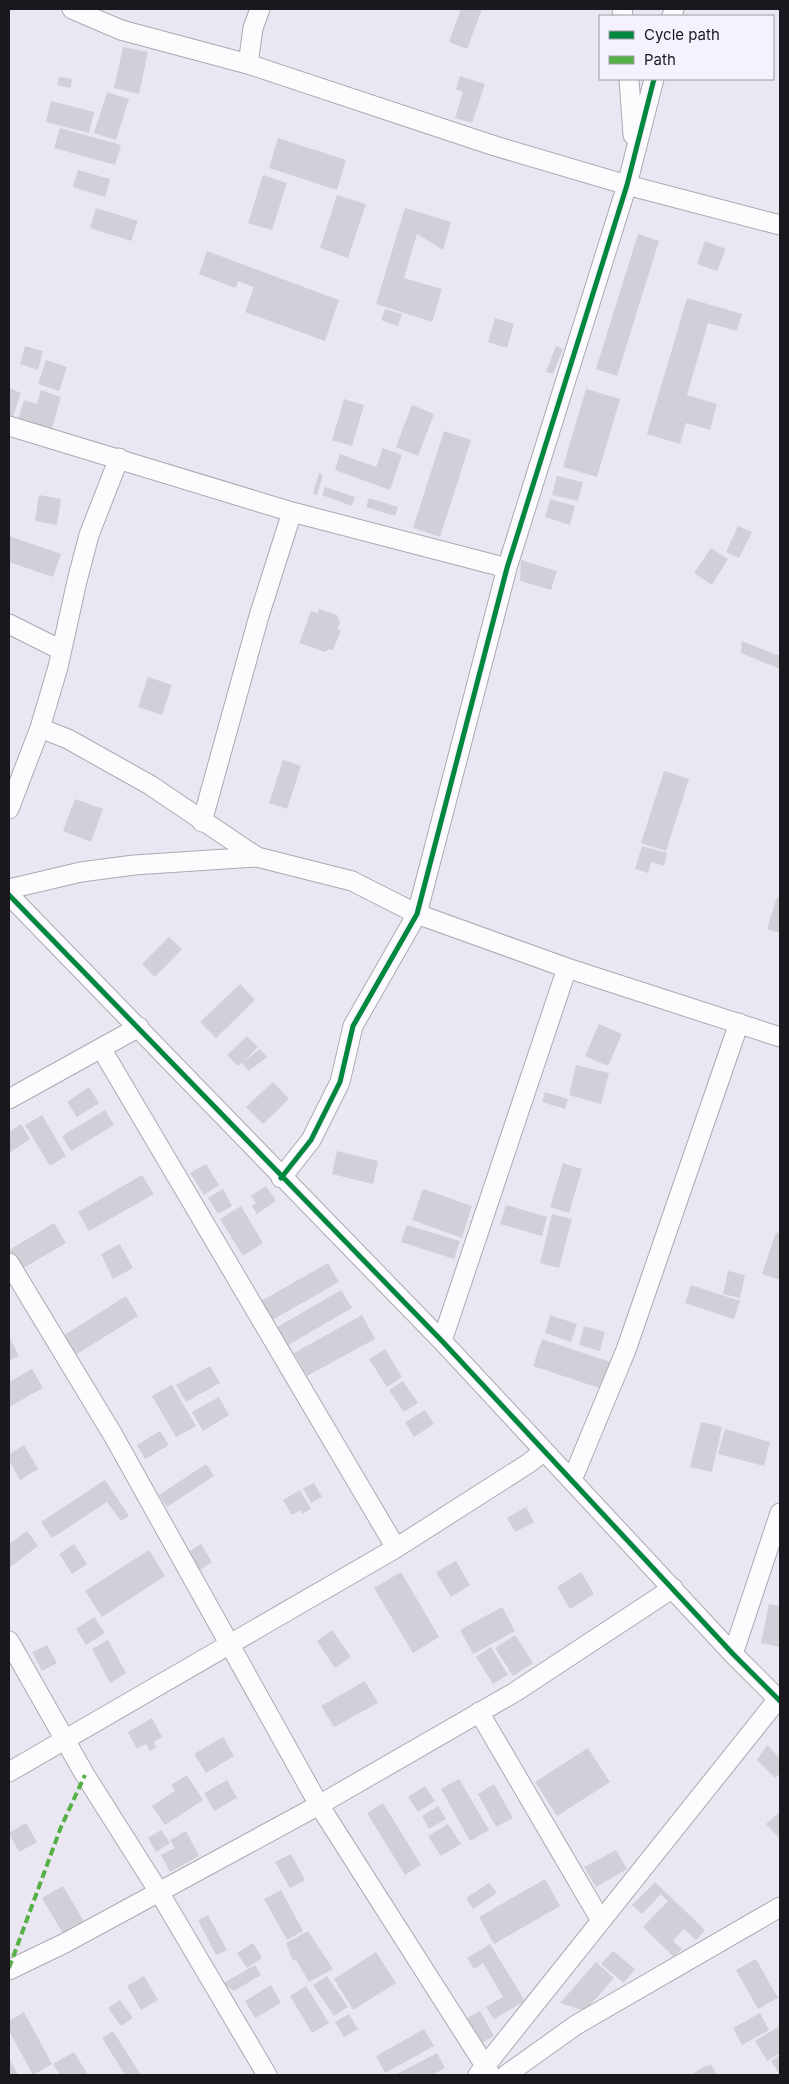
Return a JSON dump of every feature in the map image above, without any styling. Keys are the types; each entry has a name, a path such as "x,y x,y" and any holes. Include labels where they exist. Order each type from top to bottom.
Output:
{"street":[{"path":"72,9 121,30 248,64 495,146 626,185 780,225"},
{"path":"248,64 253,28 260,9"},
{"path":"629,80 634,149"},
{"path":"282,1178 311,1140 340,1082 353,1026 417,914 507,568 626,185 654,80"},
{"path":"9,426 292,512 507,568"},
{"path":"9,809 40,728 58,667 89,535 118,458"},
{"path":"202,822 259,616 292,512"},
{"path":"9,624 61,650"},
{"path":"40,728 68,739 150,785 202,822 257,857"},
{"path":"9,889 81,872 173,862 257,857 352,881 417,914 567,968 780,1037"},
{"path":"9,895 442,1341 673,1588 732,1654 779,1700 600,1919 484,2072 318,1805 113,1435 9,1263"},
{"path":"442,1341 567,968"},
{"path":"572,1480 626,1350 739,1023"},
{"path":"9,1099 139,1027"},
{"path":"101,1048 396,1548"},
{"path":"9,1772 396,1548 529,1463 544,1451"},
{"path":"732,1654 780,1513"},
{"path":"9,1970 65,1943 318,1805 515,1692 673,1588"},
{"path":"9,1641 85,1775 159,1892 267,2075"},
{"path":"479,1712 600,1919"},
{"path":"506,2075 576,2025 780,1907"}],"building":[{"path":"461,9 482,9 467,49 449,42"},
{"path":"123,47 148,52 139,94 114,88"},
{"path":"460,76 485,84 472,123 455,118 463,92 456,89"},
{"path":"59,77 72,79 71,88 57,85"},
{"path":"107,92 129,99 116,140 94,133"},
{"path":"51,101 94,112 89,133 46,122"},
{"path":"60,128 121,145 115,165 54,148"},
{"path":"278,138 346,160 337,190 269,168"},
{"path":"78,170 110,179 105,197 73,187"},
{"path":"263,175 287,183 272,230 248,223"},
{"path":"337,195 366,204 348,258 320,248"},
{"path":"96,208 138,221 131,241 90,228"},
{"path":"405,208 451,222 443,250 417,234 404,278 442,289 432,322 376,304"},
{"path":"638,234 659,241 617,376 596,369"},
{"path":"705,241 726,249 717,271 697,264"},
{"path":"207,251 339,300 325,341 245,312 254,287 238,281 236,287 232,287 199,274"},
{"path":"687,298 742,314 737,331 708,323 687,395 717,404 710,430 686,423 680,444 647,434"},
{"path":"385,309 402,314 398,326 381,320"},
{"path":"495,318 514,324 507,348 488,342"},
{"path":"25,346 43,351 38,370 20,364"},
{"path":"556,346 563,349 553,374 546,372"},
{"path":"46,360 67,367 59,391 38,384"},
{"path":"9,388 21,393 11,422 9,421"},
{"path":"586,389 620,399 597,477 563,467"},
{"path":"41,390 61,397 51,431 18,420 24,400 37,404"},
{"path":"344,399 364,405 352,446 332,440"},
{"path":"412,405 434,414 418,456 396,447"},
{"path":"444,431 471,440 440,537 413,528"},
{"path":"383,448 402,455 390,490 335,470 340,454 376,467"},
{"path":"319,473 323,475 317,495 313,494"},
{"path":"557,476 583,482 578,501 552,495"},
{"path":"325,487 355,497 352,506 322,495"},
{"path":"39,495 61,499 57,525 35,521"},
{"path":"369,498 398,507 395,516 366,507"},
{"path":"550,499 575,506 570,525 545,517"},
{"path":"738,526 752,532 739,558 726,552"},
{"path":"9,536 61,554 53,577 9,562"},
{"path":"711,548 728,559 712,585 694,573"},
{"path":"521,560 557,571 551,590 520,581"},
{"path":"319,609 337,615 340,622 337,629 341,630 333,650 329,649 325,652 299,643 311,611 318,613"},
{"path":"742,641 780,656 780,669 741,653"},
{"path":"148,677 172,685 162,715 138,707"},
{"path":"283,760 301,766 287,809 269,803"},
{"path":"664,771 689,779 666,851 641,843"},
{"path":"75,799 103,809 91,842 63,831"},
{"path":"642,846 667,853 664,866 651,862 648,873 635,869"},
{"path":"777,897 780,898 780,933 767,929"},
{"path":"169,937 182,949 155,977 142,964"},
{"path":"240,984 255,1000 216,1038 200,1022"},
{"path":"599,1024 622,1034 608,1066 585,1056"},
{"path":"247,1036 258,1047 243,1062 260,1049 267,1057 249,1071 242,1063 238,1066 227,1055"},
{"path":"576,1065 609,1073 601,1104 569,1095"},
{"path":"273,1082 289,1099 263,1124 246,1107"},
{"path":"89,1087 99,1103 77,1117 67,1102"},
{"path":"545,1092 568,1099 565,1109 542,1102"},
{"path":"105,1110 114,1125 71,1151 62,1136"},
{"path":"42,1115 66,1156 50,1166 25,1125"},
{"path":"21,1124 30,1139 9,1153 9,1132"},
{"path":"337,1151 378,1161 373,1184 332,1174"},
{"path":"563,1163 582,1169 569,1213 550,1207"},
{"path":"206,1164 219,1185 204,1195 190,1173"},
{"path":"142,1175 154,1194 89,1231 78,1212"},
{"path":"266,1186 276,1201 257,1214 252,1206 256,1203 251,1196"},
{"path":"223,1189 232,1206 218,1214 208,1198"},
{"path":"423,1189 472,1206 462,1238 412,1220"},
{"path":"506,1205 547,1217 542,1236 500,1224"},
{"path":"241,1206 263,1243 243,1256 220,1219"},
{"path":"552,1214 572,1219 559,1268 540,1263"},
{"path":"54,1223 66,1243 20,1270 9,1250"},
{"path":"407,1225 460,1241 454,1259 401,1242"},
{"path":"776,1232 780,1234 780,1280 762,1274"},
{"path":"120,1244 133,1268 113,1279 101,1254"},
{"path":"328,1263 339,1282 272,1320 261,1301"},
{"path":"728,1271 745,1275 740,1298 723,1294"},
{"path":"691,1285 740,1301 734,1319 685,1303"},
{"path":"341,1290 352,1308 285,1347 274,1329"},
{"path":"126,1296 138,1316 72,1357 60,1338"},
{"path":"362,1315 375,1339 307,1376 294,1353"},
{"path":"550,1315 577,1324 571,1342 545,1333"},
{"path":"584,1326 605,1332 600,1351 579,1345"},
{"path":"9,1337 19,1356 9,1361"},
{"path":"542,1339 613,1363 605,1390 533,1366"},
{"path":"385,1349 402,1377 387,1387 369,1359"},
{"path":"210,1366 220,1383 186,1402 176,1385"},
{"path":"32,1369 43,1388 9,1407 9,1382"},
{"path":"403,1381 418,1403 404,1412 389,1390"},
{"path":"172,1385 196,1426 176,1437 152,1396"},
{"path":"219,1397 229,1415 203,1431 192,1412"},
{"path":"425,1410 434,1424 414,1437 405,1422"},
{"path":"701,1422 722,1427 712,1472 690,1467"},
{"path":"725,1429 770,1442 764,1466 718,1454"},
{"path":"160,1431 169,1445 145,1459 137,1445"},
{"path":"24,1445 38,1469 20,1480 9,1460 9,1454"},
{"path":"206,1464 214,1476 167,1507 159,1495"},
{"path":"105,1480 129,1516 121,1521 107,1502 52,1538 41,1522"},
{"path":"314,1483 322,1497 311,1503 303,1488"},
{"path":"300,1490 311,1509 302,1514 300,1510 292,1515 283,1500"},
{"path":"526,1507 534,1522 515,1532 507,1518"},
{"path":"27,1531 38,1546 9,1568 9,1544"},
{"path":"74,1544 87,1564 72,1574 59,1554"},
{"path":"201,1544 212,1562 198,1571 187,1553"},
{"path":"149,1550 165,1576 102,1617 85,1591"},
{"path":"456,1561 470,1585 451,1597 436,1572"},
{"path":"401,1572 439,1637 413,1653 374,1588"},
{"path":"581,1572 594,1594 570,1609 557,1587"},
{"path":"769,1604 780,1606 780,1647 761,1643"},
{"path":"502,1607 515,1631 473,1654 460,1630"},
{"path":"94,1617 105,1633 86,1645 76,1629"},
{"path":"332,1630 351,1657 335,1668 317,1641"},
{"path":"515,1635 533,1663 513,1676 495,1648"},
{"path":"108,1640 126,1673 110,1683 92,1649"},
{"path":"47,1645 57,1663 42,1671 32,1652"},
{"path":"491,1647 508,1675 493,1684 476,1657"},
{"path":"365,1681 378,1703 334,1727 321,1706"},
{"path":"152,1718 162,1737 154,1742 156,1747 150,1751 146,1744 137,1749 128,1732"},
{"path":"223,1737 234,1756 206,1773 194,1754"},
{"path":"767,1745 780,1758 780,1773 775,1778 757,1760"},
{"path":"588,1748 610,1782 557,1816 535,1782"},
{"path":"187,1775 203,1800 165,1825 152,1806 175,1791 171,1785"},
{"path":"459,1779 489,1830 470,1841 441,1789"},
{"path":"227,1780 237,1798 214,1811 204,1793"},
{"path":"494,1784 513,1818 496,1827 478,1794"},
{"path":"425,1786 435,1801 418,1812 408,1797"},
{"path":"383,1803 421,1865 405,1875 367,1813"},
{"path":"438,1806 446,1819 429,1829 422,1816"},
{"path":"780,1812 780,1835 778,1837 766,1824"},
{"path":"26,1823 37,1842 19,1852 9,1833"},
{"path":"448,1824 461,1844 441,1856 428,1836"},
{"path":"161,1830 170,1843 156,1852 148,1838"},
{"path":"186,1831 199,1856 170,1872 161,1855 175,1848 170,1840"},
{"path":"616,1850 627,1869 596,1887 584,1867"},
{"path":"291,1854 305,1880 290,1888 275,1862"},
{"path":"545,1879 560,1906 494,1944 479,1917"},
{"path":"655,1882 705,1930 696,1940 684,1929 673,1941 682,1949 674,1957 643,1927 668,1901 661,1894 642,1914 632,1905"},
{"path":"489,1883 497,1893 473,1909 466,1898"},
{"path":"63,1886 86,1925 65,1937 42,1898"},
{"path":"281,1890 303,1931 287,1940 264,1899"},
{"path":"208,1915 227,1950 216,1955 198,1920"},
{"path":"308,1931 333,1969 309,1982 296,1960 293,1961 286,1943"},
{"path":"253,1943 262,1958 247,1968 237,1953"},
{"path":"490,1944 525,2001 494,2019 486,2007 503,1997 483,1963 474,1969 467,1958"},
{"path":"613,1951 635,1969 624,1983 601,1964"},
{"path":"376,1952 396,1983 353,2010 334,1979"},
{"path":"756,1959 778,1998 758,2009 736,1970"},
{"path":"596,1962 614,1978 585,2011 560,2003"},
{"path":"255,1965 261,1975 234,1991 222,1984"},
{"path":"144,1976 158,2000 141,2010 127,1986"},
{"path":"327,1976 348,2007 334,2016 313,1985"},
{"path":"271,1985 281,2003 255,2018 245,2001"},
{"path":"306,1986 329,2023 312,2033 290,1996"},
{"path":"120,2000 133,2018 121,2026 108,2008"},
{"path":"480,2011 494,2036 482,2043 474,2028 466,2033 460,2022"},
{"path":"24,2012 52,2064 33,2075 9,2031 9,2021"},
{"path":"760,2013 769,2030 742,2045 733,2028"},
{"path":"349,2014 358,2029 344,2037 335,2022"},
{"path":"780,2026 780,2053 767,2061 755,2041"},
{"path":"424,2029 434,2046 385,2073 376,2056"},
{"path":"113,2031 141,2075 125,2075 102,2038"},
{"path":"74,2052 88,2075 60,2075 53,2064"},
{"path":"437,2053 445,2068 432,2075 395,2075"},
{"path":"780,2055 780,2075 771,2061"},
{"path":"9,2058 18,2075 9,2075"},
{"path":"711,2065 717,2075 691,2075 705,2066"}],"marked path":[{"path":"9,1968 61,1827 85,1775"}],"cycle path":[{"path":"281,1178 311,1140 340,1082 353,1026 417,914 507,568 627,185 654,80"},
{"path":"9,895 442,1341 733,1654 780,1701"}]}
